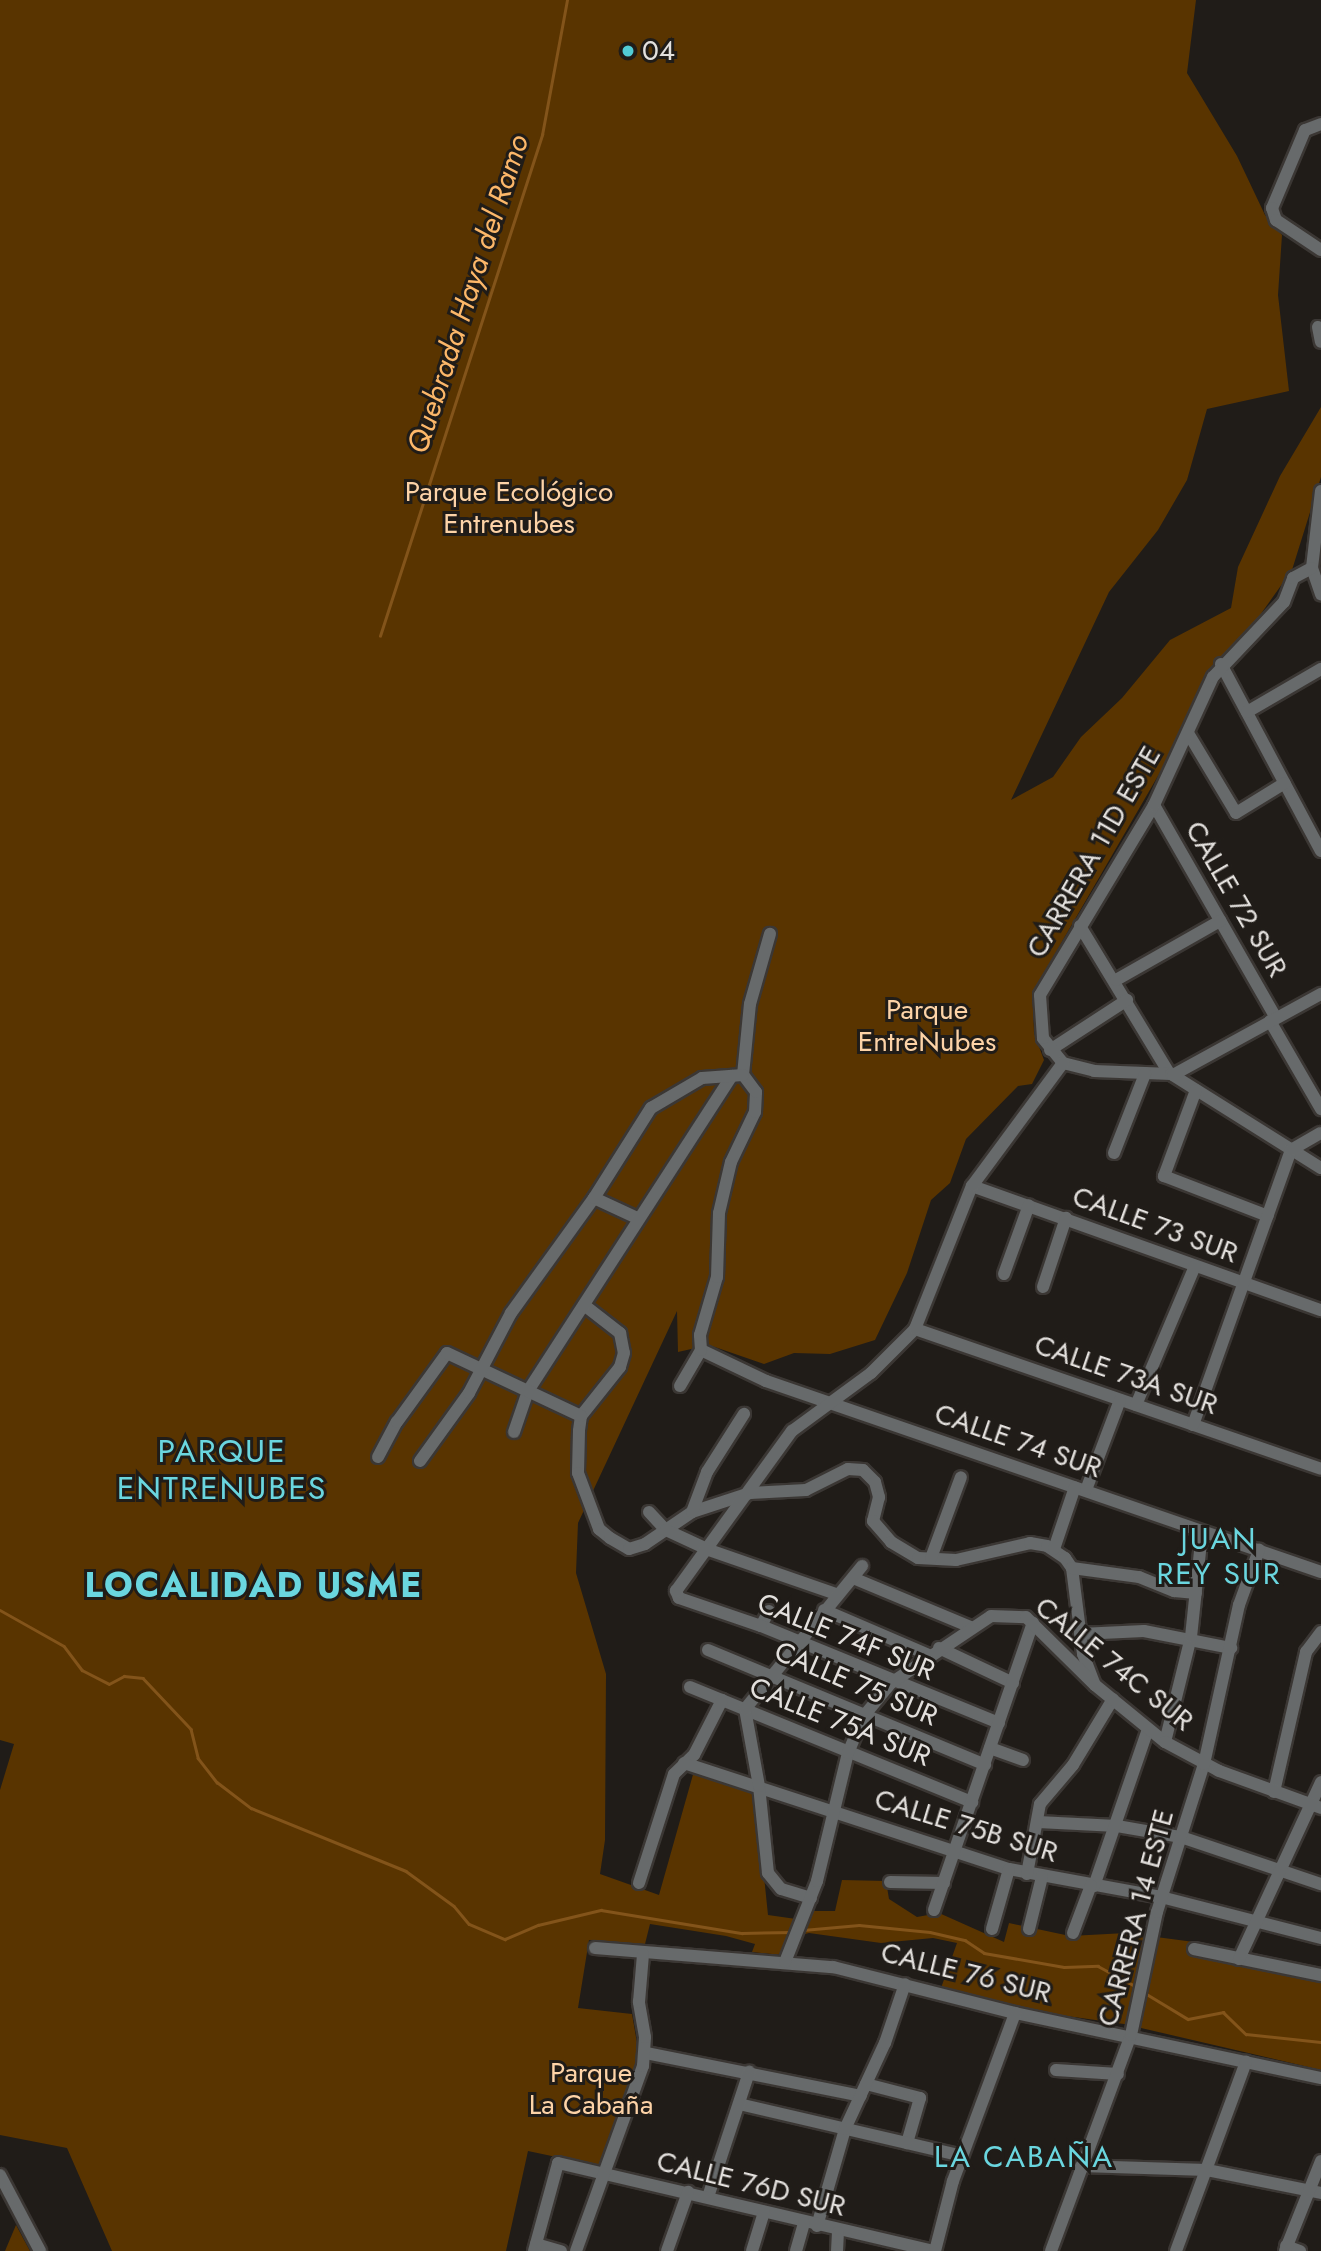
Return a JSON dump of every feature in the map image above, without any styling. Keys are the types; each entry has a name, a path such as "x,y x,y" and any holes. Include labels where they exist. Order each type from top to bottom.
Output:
{"street":[{"path":"1321,124 1305,130 1272,208 1276,220 1321,250"},
{"path":"1318,327 1321,342"},
{"path":"1321,491 1315,575 1321,594"},
{"name":"CARRERA 11D ESTE","path":"1050,1050 1043,1038 1040,995 1154,805 1221,664 1284,602 1293,578 1315,575"},
{"path":"1221,664 1321,851"},
{"path":"1247,712 1321,669"},
{"path":"1188,733 1236,813 1286,783"},
{"name":"CALLE 72 SUR","path":"1154,805 1321,1109"},
{"path":"1116,980 1220,921"},
{"path":"1080,926 1116,980 1171,1074 1321,1168"},
{"path":"514,1432 528,1391 637,1218 738,1076 750,1004 770,934"},
{"path":"1127,1000 1050,1050 1063,1063 1145,1074 1171,1074 1321,994"},
{"path":"709,1550 792,1431 834,1403 915,1329 972,1186 1063,1063"},
{"path":"1114,1153 1145,1074"},
{"path":"420,1461 482,1368 511,1313 594,1198 651,1108 702,1078 738,1076 756,1092 755,1112 731,1162 719,1213 718,1277 700,1335 701,1350 680,1386"},
{"path":"1196,1090 1164,1174 1168,1178 1268,1216"},
{"path":"1193,1425 1292,1150 1321,1133"},
{"name":"CALLE 73 SUR","path":"972,1186 1321,1310"},
{"path":"594,1198 637,1218"},
{"path":"1004,1274 1029,1205"},
{"path":"1043,1287 1066,1218"},
{"path":"1136,1405 1195,1266"},
{"path":"584,1305 620,1333 624,1353 620,1367 580,1416 578,1473 599,1529 629,1549 666,1530 692,1512 750,1493 806,1490 848,1469 863,1469 875,1482 879,1497 873,1521 891,1542 918,1558 956,1560 1030,1544 1054,1549 1072,1568 1080,1634 1095,1685"},
{"name":"CALLE 73A SUR","path":"915,1329 1321,1469"},
{"name":"CALLE 74 SUR","path":"701,1350 766,1381 1081,1488 1202,1534 1321,1572"},
{"path":"378,1457 397,1422 447,1353 580,1416"},
{"path":"1054,1549 1120,1400"},
{"path":"692,1512 707,1472 744,1414"},
{"path":"931,1558 961,1477"},
{"path":"649,1512 666,1530 709,1550 836,1594"},
{"path":"1165,1742 1191,1637 1202,1534"},
{"name":"CALLE 74F SUR","path":"709,1550 681,1581 676,1595 761,1626 891,1683 999,1723"},
{"name":"CARRERA 14 ESTE","path":"1051,2251 1131,2035 1161,1897 1204,1764 1239,1605 1259,1550"},
{"path":"811,1898 772,1882 745,1709 836,1594 862,1566"},
{"path":"1072,1568 1139,1577 1174,1591 1196,1593"},
{"path":"853,1578 971,1628"},
{"path":"824,1610 1013,1682"},
{"path":"761,1626 769,1611"},
{"name":"CALLE 74C SUR","path":"971,1628 991,1616 1014,1614 1033,1623 1095,1685 1165,1742 1204,1764 1316,1806"},
{"path":"934,1910 1033,1623"},
{"path":"785,1962 811,1898 848,1752 863,1717 891,1683 971,1628"},
{"path":"1080,1634 1144,1631 1191,1637 1231,1648"},
{"path":"1274,1791 1306,1652 1319,1633"},
{"name":"CALLE 75 SUR","path":"708,1650 772,1674 863,1717 985,1765"},
{"name":"CALLE 75A SUR","path":"690,1687 972,1802"},
{"path":"1027,1874 1040,1804 1073,1765 1112,1699"},
{"path":"639,1883 674,1774 694,1755 722,1700"},
{"path":"1073,1933 1117,1826 1148,1729"},
{"path":"990,1748 1023,1760"},
{"name":"CALLE 75B SUR","path":"684,1763 1027,1874 1161,1897 1255,1918 1321,1938"},
{"path":"1239,1959 1279,1869 1316,1806 1321,1782"},
{"path":"1038,1822 1117,1826 1181,1837 1321,1884"},
{"path":"992,1929 1009,1869"},
{"path":"1029,1929 1042,1877"},
{"path":"890,1881 944,1883"},
{"name":"CALLE 76 SUR","path":"595,1948 643,1954 832,1967 1015,2013 1131,2035 1321,2078"},
{"path":"1194,1949 1320,1973"},
{"path":"576,2251 646,2053 639,2002 643,1954"},
{"path":"796,2251 810,2225 845,2129 864,2090 905,1984"},
{"path":"931,2251 962,2156 1015,2013"},
{"path":"646,2053 920,2098 907,2143"},
{"path":"1176,2251 1246,2062"},
{"path":"1056,2070 1118,2074"},
{"path":"708,2197 749,2071"},
{"path":"738,2104 962,2156"},
{"path":"1300,2251 1286,2248 1315,2191 1321,2161"},
{"name":"CALLE 76D SUR","path":"535,2247 558,2163 688,2192 838,2232 931,2251"},
{"path":"1081,2166 1207,2170 1315,2191"},
{"path":"0,2175 40,2251"},
{"path":"667,2251 688,2192"},
{"path":"752,2251 764,2212"},
{"path":"837,2251 838,2232"},
{"path":"535,2247 561,2251"}],"green space":[{"name":"Parque Ecológico Entrenubes","path":"0,0 1196,0 1187,73 1237,156 1265,215 1282,235 1278,295 1289,391 1207,409 1187,480 1158,530 1109,592 1011,800 1053,777 1081,737 1122,698 1170,640 1231,608 1238,567 1280,476 1321,407 1321,477 1292,570 1253,625 1214,665 1184,731 1045,971 1033,1001 1034,1033 1044,1060 1032,1084 1018,1086 966,1139 950,1183 931,1200 907,1273 875,1340 830,1354 794,1353 764,1364 709,1345 678,1352 677,1311 578,1523 576,1573 606,1674 605,1840 600,1874 659,1895 694,1771 755,1789 768,1915 796,1919 800,1911 835,1911 842,1880 886,1881 889,1899 917,1917 939,1913 1004,1942 1009,1923 1070,1936 1126,1933 1194,1942 1191,1951 1321,1978 1321,2070 1124,2024 1024,2010 941,1988 957,1943 933,1938 881,1943 809,1933 789,1938 782,1955 752,1952 755,1944 726,1936 650,1924 645,1944 589,1940 578,2008 632,2014 640,2060 599,2166 528,2151 506,2251 112,2251 67,2148 0,2135 0,1790 14,1744 0,1740"},
{"path":"16,2225 30,2251 5,2251"}],"waterway":[{"name":"Quebrada Haya del Ramo","path":"380,636 542,135 567,0"},
{"path":"0,1610 64,1646 82,1670 109,1684 124,1676 143,1678 191,1729 198,1758 217,1782 251,1808 406,1871 454,1906 469,1924 505,1939 538,1925 601,1910 742,1933 793,1932"},
{"path":"803,1930 859,1925 930,1932 965,1940 984,1953 1064,1967 1098,1966 1137,1987"},
{"path":"1145,1993 1188,2019 1223,2012 1246,2034 1321,2042"}],"place":[{"name":"04","path":"628,51"}],"district":[{"name":"PARQUE ENTRENUBES","path":"222,1470"},
{"name":"JUAN REY SUR","path":"1219,1556"},
{"name":"LOCALIDAD USME","path":"254,1585"},
{"name":"LA CABAÑA","path":"1024,2157"}],"park label":[{"name":"Parque EntreNubes","path":"927,1026"},
{"name":"Parque La Cabaña","path":"591,2089"}]}
